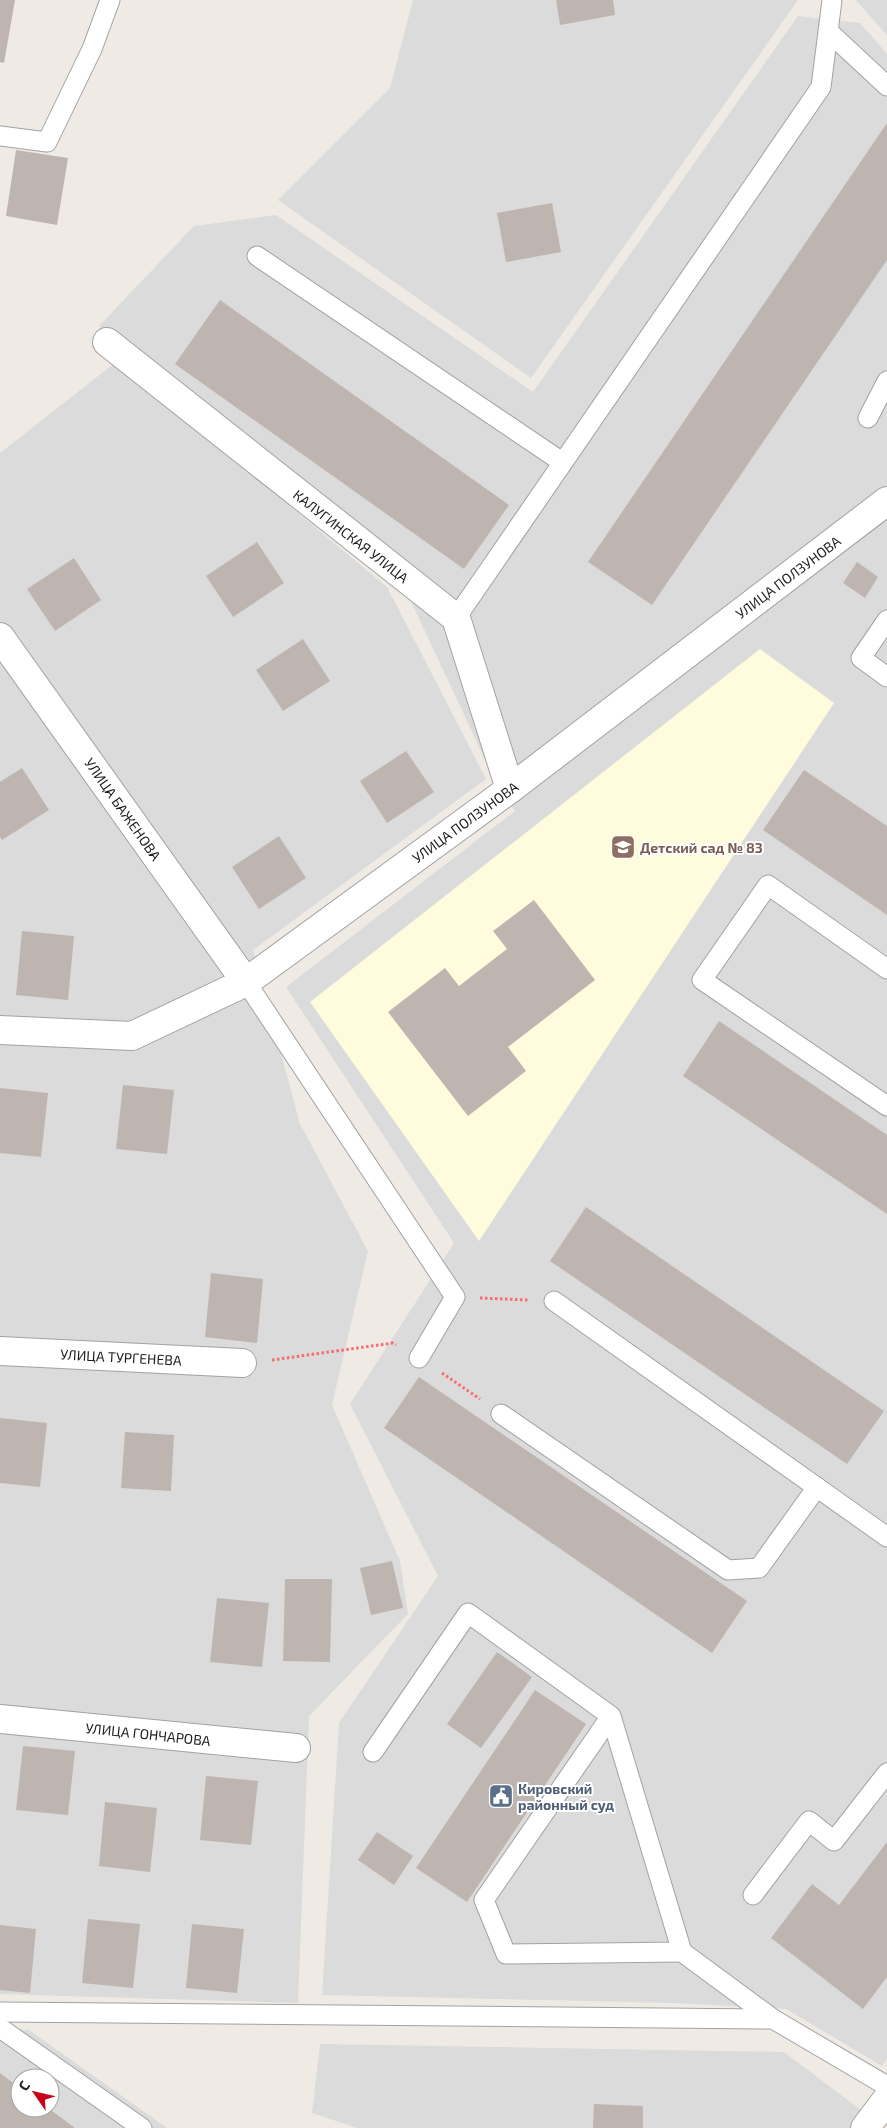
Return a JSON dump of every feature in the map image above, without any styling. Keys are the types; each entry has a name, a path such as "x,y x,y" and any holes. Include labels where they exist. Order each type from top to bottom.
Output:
{"street":[{"name":"КАЛУГИНСКАЯ УЛИЦА","path":"107,342 456,618"},
{"name":"УЛИЦА ПОЛЗУНОВА","path":"0,1030 132,1036 246,982 510,789 885,507"},
{"path":"456,618 510,789"},
{"name":"УЛИЦА БАЖЕНОВА","path":"0,637 246,982"},
{"name":"УЛИЦА ТУРГЕНЕВА","path":"0,1351 242,1364"},
{"name":"УЛИЦА ГОНЧАРОВА","path":"0,1719 296,1748"},
{"path":"865,2128 887,2099"}],"lane":[{"path":"0,136 47,142 92,49 110,0"},
{"path":"456,618 821,86 832,0"},
{"path":"829,32 887,86"},
{"path":"258,256 562,462"},
{"path":"868,418 887,380"},
{"path":"887,620 860,658 887,677"},
{"path":"887,969 768,886 702,980 887,1106"},
{"path":"246,982 455,1297 419,1358"},
{"path":"554,1301 887,1537"},
{"path":"502,1414 728,1570 759,1568 817,1487"},
{"path":"372,1752 468,1613 611,1716 682,1952 773,2019 887,2086"},
{"path":"611,1716 484,1900 506,1954 682,1952"},
{"path":"753,1895 809,1820 834,1841 887,1773"},
{"path":"0,2012 773,2019"},
{"path":"0,2028 142,2128"}],"path":[{"path":"455,1297 554,1301"},
{"path":"242,1364 393,1344 419,1358 502,1414"}],"shaded area":[{"path":"413,0 798,0 531,378 278,200 390,88"},
{"path":"856,0 887,0 887,35"},
{"path":"798,16 860,23 887,54 887,2059 882,2066 786,2009 675,2003 322,1995 339,1723 438,1576 350,1404 454,1243 286,987 515,811 497,785 407,593 99,326 194,226 276,215 533,392"},
{"path":"116,362 387,587 486,779 253,950 300,1124 368,1251 332,1405 400,1561 408,1614 309,1716 298,2003 0,1994 0,453"},
{"name":"Детский сад № 83","path":"760,649 834,703 479,1241 310,1002"},
{"path":"0,2029 29,2030 167,2128 0,2128"},
{"path":"320,2044 784,2052 885,2128 357,2128 312,2113"}],"building":[{"path":"0,0 15,0 4,63 0,62"},
{"path":"556,0 613,0 615,15 560,25"},
{"path":"887,123 887,260 652,605 588,562"},
{"path":"16,150 68,158 57,225 6,216"},
{"path":"552,203 561,252 506,262 497,213"},
{"path":"220,300 509,505 464,569 175,364"},
{"path":"257,542 284,583 233,617 206,576"},
{"path":"74,558 101,600 55,631 27,589"},
{"path":"857,562 878,577 865,598 843,583"},
{"path":"303,639 330,681 283,711 256,670"},
{"path":"406,751 434,792 387,823 360,781"},
{"path":"22,768 49,810 2,840 0,837 0,782"},
{"path":"804,770 887,826 887,915 763,830"},
{"path":"279,836 306,878 259,909 232,867"},
{"path":"534,900 595,980 508,1047 526,1071 468,1116 388,1012 445,968 459,986 507,949 493,931"},
{"path":"22,931 74,936 68,1000 16,995"},
{"path":"719,1021 887,1135 887,1214 683,1076"},
{"path":"123,1085 174,1090 167,1154 116,1149"},
{"path":"0,1088 48,1093 41,1157 0,1153"},
{"path":"586,1207 884,1411 847,1464 550,1261"},
{"path":"211,1273 263,1279 257,1343 205,1337"},
{"path":"419,1377 747,1601 712,1653 384,1428"},
{"path":"0,1418 47,1423 40,1487 0,1483"},
{"path":"125,1432 174,1435 171,1491 121,1488"},
{"path":"392,1561 403,1608 371,1615 360,1568"},
{"path":"285,1579 332,1579 330,1662 283,1661"},
{"path":"217,1598 269,1603 262,1667 210,1662"},
{"path":"497,1652 532,1677 481,1748 447,1724"},
{"name":"Кировский районный суд","path":"535,1690 586,1724 467,1902 416,1868"},
{"path":"23,1746 75,1751 68,1815 16,1810"},
{"path":"206,1776 258,1781 251,1845 200,1840"},
{"path":"105,1802 157,1808 150,1872 99,1866"},
{"path":"377,1832 413,1856 394,1885 358,1860"},
{"path":"887,1842 887,1977 863,2009 771,1938 812,1884 839,1905"},
{"path":"88,1919 140,1924 133,1988 82,1983"},
{"path":"192,1924 244,1929 237,1993 186,1988"},
{"path":"0,1925 36,1929 30,1993 0,1990"},
{"path":"0,2073 10,2080 10,2118 60,2117 75,2128 0,2128"},
{"path":"594,2104 643,2106 643,2128 593,2128"}],"place":[{"name":"Детский сад № 83","path":"623,847"},
{"name":"Кировский районный суд","path":"501,1796"}]}
